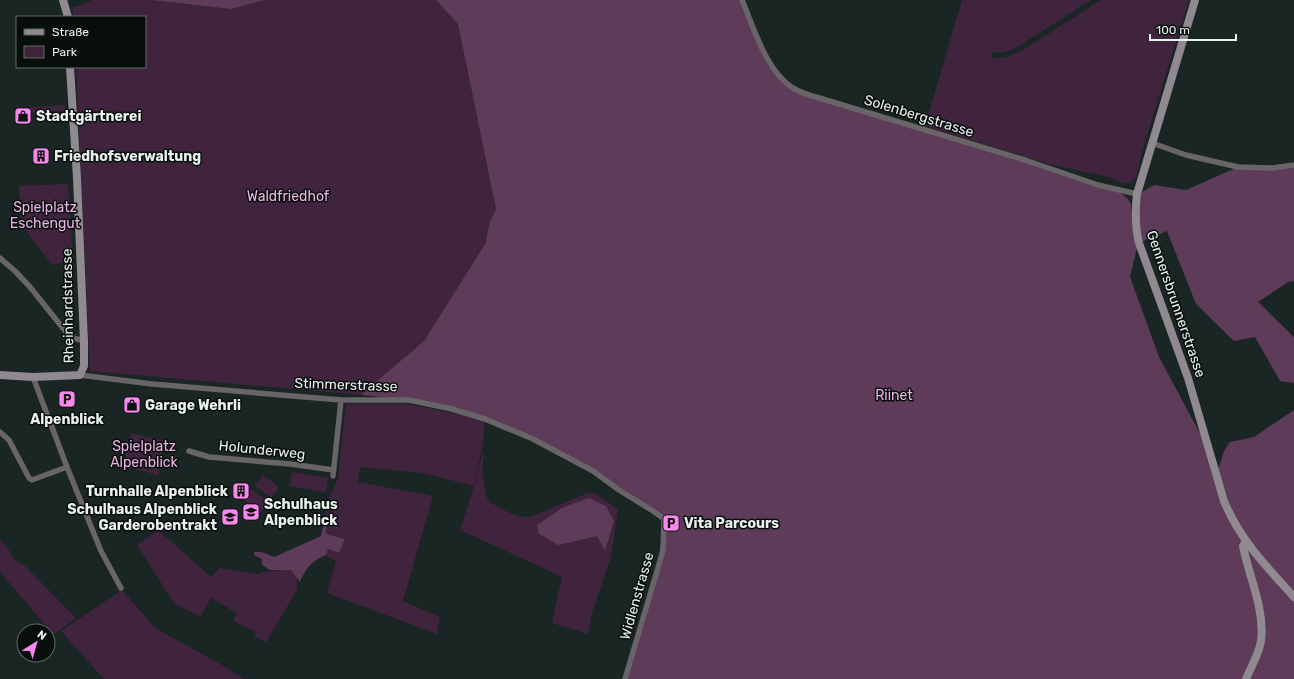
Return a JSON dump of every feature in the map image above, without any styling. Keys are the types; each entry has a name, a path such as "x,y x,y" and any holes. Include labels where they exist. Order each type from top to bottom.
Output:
{"street":[{"path":"63,0 68,16"},
{"name":"Solenbergstrasse","path":"742,0 768,59 776,72 793,88 816,97 1025,160 1098,184 1137,194"},
{"name":"Gennersbrunnerstrasse","path":"1195,0 1137,194 1135,225 1139,243 1186,372 1224,501 1245,545 1294,597"},
{"name":"Rheinhardstrasse","path":"70,68 77,178 84,341 84,366 80,375"},
{"path":"1152,143 1186,155 1238,167 1273,168 1294,164"},
{"path":"0,258 15,271 70,337 84,341"},
{"name":"Stimmerstrasse","path":"0,375 33,377 80,375 152,384 341,400 409,400 452,409 533,439 593,471 619,490 663,518"},
{"path":"33,377 101,551 121,588"},
{"name":"Holunderweg","path":"189,451 209,457 290,464 334,473 341,400"},
{"path":"0,432 9,440 29,478 32,480 67,467"},
{"name":"Widlenstrasse","path":"625,679 663,550 663,518"},
{"path":"1245,545 1262,628 1260,642 1246,679"}],"green space":[{"name":"Waldfriedhof","path":"92,0 151,0 231,9 265,0 436,0 458,23 496,209 490,221 485,244 424,341 362,395 90,371 76,68 146,68 146,16 73,16 73,7 82,5"},
{"path":"151,0 265,0 231,9"},
{"name":"Riinet","path":"436,0 740,0 768,59 793,88 1121,190 1121,193 1131,204 1133,232 1137,248 1130,277 1159,357 1204,441 1221,501 1294,601 1294,679 625,679 657,571 664,522 593,471 533,439 485,419 409,400 362,395 424,341 485,244 490,221 496,209 458,24"},
{"path":"962,0 1091,0 1016,48 1004,52 992,53 991,58 1005,58 1023,50 1101,0 1189,0 1144,145 1136,177 1131,182 1124,184 1112,178 1052,165 925,126"},
{"path":"65,105 65,111 30,113 30,107"},
{"path":"1294,165 1294,281 1288,282 1258,302 1294,337 1294,383 1280,381 1255,337 1234,341 1196,304 1167,231 1141,242 1139,217 1142,192 1154,185 1186,190 1238,167"},
{"name":"Spielplatz Eschengut","path":"68,184 73,260 52,265 21,224 19,186"},
{"path":"346,404 406,404 485,419 483,444 474,486 423,473 360,467 358,482 433,496 403,601 440,617 437,634 327,593 336,561 326,556 328,549 339,553 345,539 326,534 327,522 324,521 330,495 338,479"},
{"path":"1294,410 1294,592 1251,543 1239,525 1231,508 1218,470 1224,451 1230,442 1254,437"},
{"name":"Spielplatz Alpenblick","path":"131,433 165,441 158,475 123,466"},
{"path":"484,451 482,468 486,496 490,502 501,509 518,516 531,517 585,494 594,493 618,509 611,557 591,616 588,634 552,623 562,577 460,530","holes":["614,521 605,550 597,536"]},
{"path":"292,472 328,478 326,492 289,486"},
{"path":"263,475 279,487 271,498 255,486"},
{"path":"252,489 268,502 260,513 244,500"},
{"path":"589,498 606,506 614,521 605,551 597,536 558,545 539,534 537,525 562,508"},
{"path":"324,521 327,522 326,534 345,539 339,553 328,549 326,555 316,560 310,566 300,582 291,570 270,570 262,565 262,559 254,555 254,552 261,552 274,557 321,536"},
{"path":"158,530 211,577 219,568 259,574 262,572 291,569 297,578 297,590 266,642 254,636 256,632 233,621 237,613 211,598 200,617 174,603 137,545"},
{"path":"0,540 7,547 15,560 26,567 76,618 56,632 56,623 44,623 0,572"},
{"path":"122,590 155,628 222,665 244,679 104,679 61,631"}],"place":[{"name":"Stadtgärtnerei","path":"23,116"},
{"name":"Friedhofsverwaltung","path":"41,156"},
{"name":"Alpenblick","path":"67,399"},
{"name":"Garage Wehrli","path":"132,405"},
{"name":"Turnhalle Alpenblick","path":"241,491"},
{"name":"Schulhaus Alpenblick","path":"251,512"},
{"name":"Schulhaus Alpenblick Garderobentrakt","path":"230,517"},
{"name":"Vita Parcours","path":"671,523"}]}
